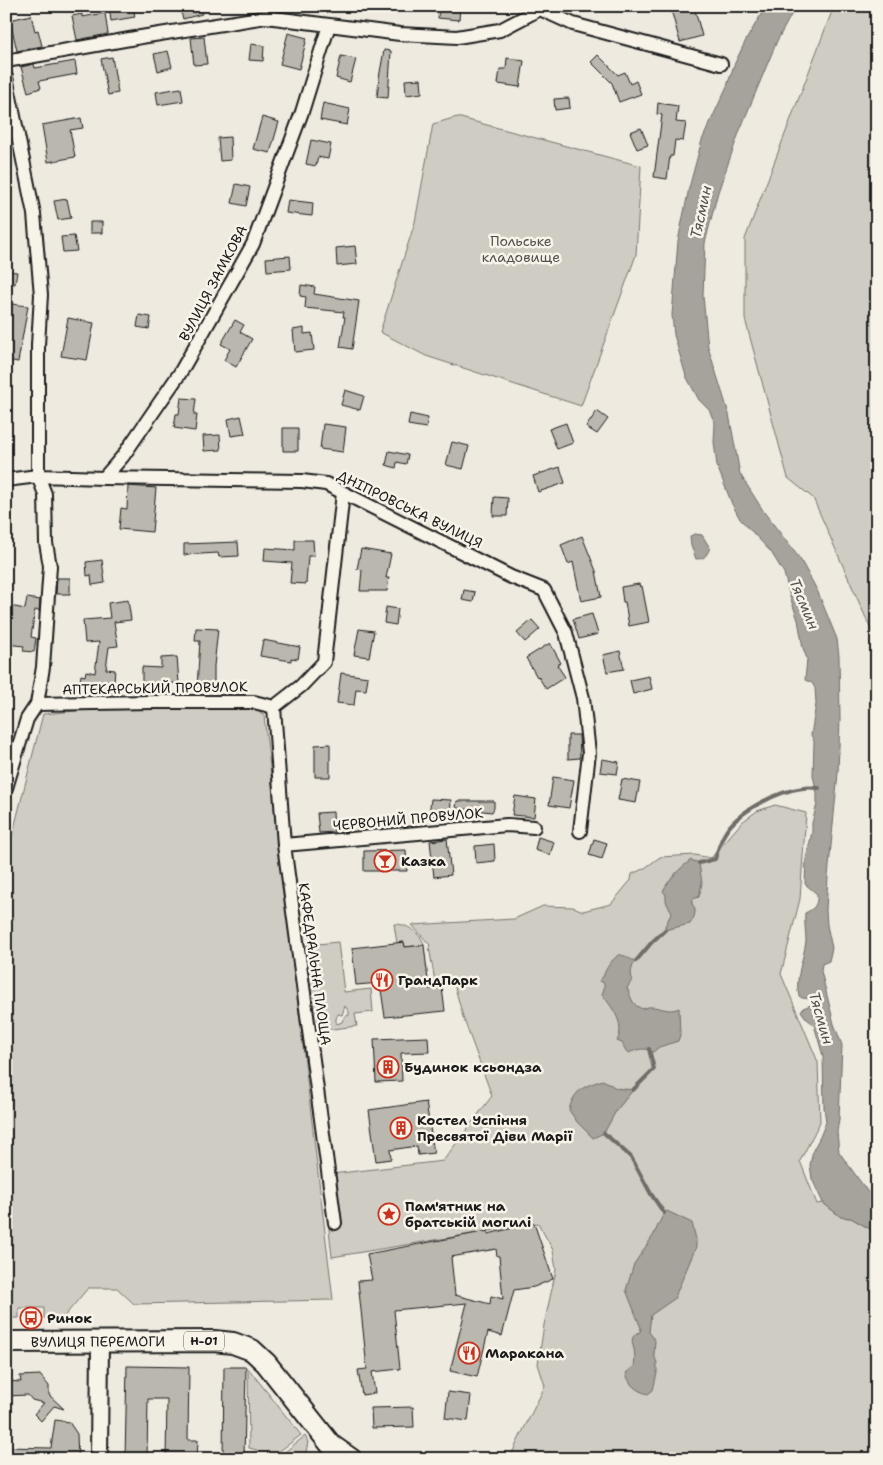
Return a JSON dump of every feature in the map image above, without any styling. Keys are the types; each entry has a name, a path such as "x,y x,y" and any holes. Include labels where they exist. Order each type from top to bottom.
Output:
{"main road":[{"name":"ВУЛИЦЯ ПЕРЕМОГИ","path":"6,1342 214,1341 233,1343 246,1347 266,1363 329,1452 351,1459"}],"street":[{"path":"6,61 266,17 400,34 457,37 500,30 540,8 573,24 721,64"},
{"name":"ВУЛИЦЯ ЗАМКОВА","path":"104,478 123,456 180,373 253,244 302,112 329,26"},
{"path":"6,77 34,214 41,295 38,345 38,476 45,494 46,543 50,566 43,667 37,704 28,719 6,788"},
{"name":"ДНІПРОВСЬКА ВУЛИЦЯ","path":"6,480 38,476 302,481 326,484 511,577 544,590 566,633 583,698 589,753 580,831"},
{"path":"274,707 301,686 324,662 343,493"},
{"name":"АПТЕКАРСЬКИЙ ПРОВУЛОК","path":"37,704 254,702 274,707"},
{"name":"КАФЕДРАЛЬНА ПЛОЩА","path":"274,707 284,845 336,1223"},
{"name":"ЧЕРВОНИЙ ПРОВУЛОК","path":"284,845 507,825 534,827"},
{"path":"99,1459 100,1342"}],"green space":[{"path":"834,6 877,6 877,643 813,498 788,478 745,319 745,239"},
{"name":"Польське кладовище","path":"457,117 641,166 636,255 581,406 426,356 380,332 415,222 433,124"},
{"path":"129,706 248,706 257,709 264,716 333,1300 134,1304 117,1288 88,1288 63,1318 44,1318 44,1308 19,1308 19,1318 6,1318 6,860 43,714"},
{"path":"775,805 806,813 800,899 781,974 818,1062 820,1122 800,1161 817,1204 823,1203 841,1217 851,1218 877,1233 877,1459 509,1459 545,1386 538,1364 556,1270 553,1250 538,1223 332,1257 323,1175 443,1161 492,1096 463,1017 453,980 435,981 430,945 412,925 514,919 543,906 573,907 583,911 611,904 631,880 632,874 645,868 660,857 695,855 711,858 742,822 757,811"},
{"path":"394,924 403,925 413,930 423,941 424,945 405,947 404,942 397,943"},
{"path":"338,942 344,992 371,989 373,1012 355,1014 357,1026 309,1032 297,946","holes":["345,1006 349,1015 337,1024 338,1014 342,1015"]},
{"path":"248,1368 301,1435 269,1459 258,1459 257,1450 249,1448"},
{"path":"305,1436 308,1442 303,1459 276,1459"}],"water":[{"name":"Тясмин","path":"766,6 796,6 777,41 740,130 718,192 705,243 703,296 708,347 729,414 740,474 764,512 800,559 817,590 837,639 840,720 838,773 826,910 832,948 829,961 822,964 821,971 834,1024 842,1045 837,1132 839,1152 870,1195 877,1199 877,1233 851,1218 841,1217 823,1203 812,1179 810,1165 813,1150 826,1122 823,1056 814,1025 801,1011 813,1003 812,999 799,996 798,990 798,976 806,941 805,913 815,906 817,901 817,894 805,884 806,859 817,804 817,793 813,776 814,741 811,735 816,704 815,688 812,683 805,680 807,659 784,573 771,552 740,519 732,504 717,466 714,442 715,423 709,410 699,400 686,376 674,335 672,315 678,241 689,188 702,140 727,86 734,65"},
{"path":"695,534 702,535 710,548 703,558 696,559 691,546 690,536"},
{"path":"691,860 699,863 702,883 699,897 693,899 694,917 690,924 665,930 672,912 663,891 675,874"},
{"path":"618,955 623,955 636,961 631,972 632,980 627,988 633,1002 637,1006 668,1010 679,1008 680,1035 678,1041 659,1047 653,1052 641,1049 629,1053 622,1043 617,1041 620,1028 619,1022 614,1010 602,994 604,983 600,979"},
{"path":"603,1080 616,1088 633,1090 616,1111 604,1133 593,1138 577,1122 569,1110 577,1093 590,1084"},
{"path":"667,1211 692,1223 696,1247 674,1299 651,1315 649,1332 655,1340 654,1355 657,1363 657,1373 653,1390 648,1394 634,1387 626,1373 634,1366 635,1355 632,1339 640,1332 641,1328 626,1290 634,1264"}],"building":[{"path":"109,6 133,6 135,17 111,21"},
{"path":"179,6 199,6 202,14 183,19"},
{"path":"439,6 460,6 459,20 438,18"},
{"path":"670,6 694,6 702,36 680,42"},
{"path":"105,13 108,34 77,40 72,16 82,14 82,17"},
{"path":"31,15 35,31 38,30 42,46 17,51 10,20"},
{"path":"288,33 307,38 299,69 280,64"},
{"path":"204,37 207,64 194,65 191,38"},
{"path":"251,44 264,46 263,61 249,60"},
{"path":"384,50 391,51 388,98 377,97"},
{"path":"168,51 172,67 158,71 154,54"},
{"path":"598,55 618,75 625,72 630,84 636,81 641,94 619,102 612,83 591,62"},
{"path":"341,56 356,59 350,82 336,78"},
{"path":"112,57 118,93 108,95 101,59"},
{"path":"507,58 524,61 520,87 498,84 500,69 506,69"},
{"path":"75,61 77,74 39,81 41,88 28,92 21,67 34,64 35,68"},
{"path":"421,79 422,93 406,95 405,80"},
{"path":"181,88 183,101 158,105 156,92"},
{"path":"569,98 570,108 555,110 554,99"},
{"path":"323,103 350,109 347,125 320,120"},
{"path":"658,103 678,106 676,122 686,123 683,141 675,140 673,156 670,156 667,179 654,177 662,115 657,114"},
{"path":"262,117 279,122 270,153 253,149"},
{"path":"81,118 83,128 70,130 75,157 48,162 42,125"},
{"path":"641,128 648,145 637,149 630,132"},
{"path":"230,137 231,160 220,161 218,138"},
{"path":"311,140 331,144 328,159 318,157 316,166 306,164"},
{"path":"236,184 250,187 246,206 232,203"},
{"path":"67,199 71,218 58,220 54,201"},
{"path":"288,200 313,203 312,216 286,213"},
{"path":"90,222 102,222 102,233 90,233"},
{"path":"74,236 77,251 63,252 61,237"},
{"path":"355,246 357,264 337,266 336,248"},
{"path":"290,256 291,269 267,271 266,258"},
{"path":"6,271 17,272 15,284 6,283"},
{"path":"301,285 315,287 314,294 359,301 352,349 340,347 345,317 343,317 344,312 305,308 306,297 300,296"},
{"path":"12,304 28,306 18,362 6,360 6,337"},
{"path":"139,315 151,317 149,329 137,327"},
{"path":"68,318 94,323 87,360 61,356"},
{"path":"235,320 244,325 240,332 252,339 236,367 224,360 230,349 221,344"},
{"path":"304,328 304,334 312,333 314,350 295,352 293,330"},
{"path":"345,390 364,396 360,410 341,405"},
{"path":"181,398 196,399 195,431 174,428 176,414 179,414"},
{"path":"597,411 608,419 597,434 586,427"},
{"path":"410,414 428,418 426,428 408,425"},
{"path":"241,416 245,434 231,436 228,419"},
{"path":"566,423 573,443 557,449 549,429"},
{"path":"323,424 346,427 343,452 320,449"},
{"path":"283,428 298,428 298,451 283,451"},
{"path":"220,435 221,450 204,451 203,436"},
{"path":"452,442 469,446 463,469 446,465"},
{"path":"389,451 408,455 406,464 397,462 396,468 386,465"},
{"path":"560,467 565,483 538,492 533,476"},
{"path":"128,486 156,488 152,532 119,529 121,508 127,509"},
{"path":"494,497 508,498 507,516 493,516"},
{"path":"582,536 596,571 601,597 581,601 573,562 568,564 561,545"},
{"path":"295,540 313,540 314,556 308,556 306,584 290,583 292,563 264,561 265,548 295,550"},
{"path":"238,542 239,556 219,557 218,553 184,555 184,544"},
{"path":"361,549 391,554 386,578 389,578 387,591 360,591 362,570 357,569"},
{"path":"102,560 105,583 92,585 91,575 87,576 86,562"},
{"path":"57,578 70,578 70,594 56,594"},
{"path":"639,584 640,587 642,586 649,622 629,626 621,587"},
{"path":"464,590 475,592 473,602 462,600"},
{"path":"27,598 40,600 39,611 35,610 31,637 36,638 34,652 23,651 24,646 6,644 6,629 10,606 25,609"},
{"path":"128,600 131,620 114,622 118,646 109,647 106,669 115,670 113,692 79,688 81,675 85,676 86,671 95,673 99,642 85,643 83,620 110,618 108,603"},
{"path":"386,607 398,609 396,625 384,623"},
{"path":"592,614 598,634 579,639 573,619"},
{"path":"532,620 540,629 525,642 517,633"},
{"path":"196,628 218,629 214,687 197,687 200,641 195,641"},
{"path":"359,629 374,631 369,657 354,655"},
{"path":"263,640 300,647 298,659 291,658 291,661 260,656"},
{"path":"550,643 561,663 557,665 565,677 546,689 526,658"},
{"path":"620,651 624,669 607,672 603,655"},
{"path":"177,657 179,683 142,686 142,667 161,668 161,658"},
{"path":"341,673 368,677 366,690 356,689 354,705 337,703"},
{"path":"649,676 652,689 633,694 630,680"},
{"path":"568,735 579,735 580,758 568,759"},
{"path":"330,744 330,777 315,777 315,745"},
{"path":"602,759 619,762 617,774 600,772"},
{"path":"553,777 574,780 569,808 549,805"},
{"path":"622,779 640,782 636,803 618,800"},
{"path":"515,796 536,799 534,817 512,815"},
{"path":"431,799 451,800 450,817 429,816"},
{"path":"457,801 494,801 494,808 492,812 456,808"},
{"path":"333,812 334,832 319,833 317,813"},
{"path":"538,837 554,842 550,855 535,850"},
{"path":"447,839 451,875 434,877 430,841"},
{"path":"594,839 607,843 602,859 589,855"},
{"path":"494,844 495,861 476,863 475,846"},
{"name":"Казка","path":"406,850 407,871 364,871 364,851"},
{"name":"ГрандПарк","path":"404,942 405,947 424,945 429,989 442,988 445,1011 385,1017 380,983 356,985 352,948"},
{"name":"Будинок ксьондза","path":"428,1037 429,1052 401,1053 402,1081 376,1082 374,1039"},
{"name":"Костел Успіння Пресвятої Діви Марії","path":"426,1102 434,1153 418,1155 417,1146 390,1150 391,1159 376,1161 369,1110"},
{"path":"534,1223 553,1279 534,1287 514,1290 502,1336 488,1332 477,1377 450,1371 467,1303 394,1310 400,1369 372,1372 375,1393 362,1395 358,1370 367,1369 358,1281 372,1280 367,1254 488,1231 488,1234","holes":["496,1249 497,1256 499,1256 503,1299 491,1296 490,1304 455,1295 451,1257"]},
{"path":"127,1366 189,1367 188,1440 198,1440 197,1459 166,1459 167,1399 148,1399 147,1459 125,1459"},
{"path":"224,1367 246,1367 244,1459 223,1459"},
{"path":"40,1375 49,1386 49,1395 64,1409 54,1406 41,1421 34,1414 44,1403 32,1400 28,1395 6,1396 6,1381 21,1382 20,1376"},
{"path":"448,1392 471,1395 468,1421 445,1418"},
{"path":"413,1407 414,1427 372,1428 371,1408"},
{"path":"55,1420 69,1422 77,1434 78,1459 6,1459 6,1447 51,1448"}],"waterway":[{"path":"699,863 715,859 720,842 731,825 759,803 793,790 819,788"},
{"path":"636,961 665,930"},
{"path":"633,1090 654,1069 649,1049"},
{"path":"604,1133 631,1157 651,1194 664,1213"}],"place":[{"name":"Казка","path":"385,861"},
{"name":"ГрандПарк","path":"382,980"},
{"name":"Будинок ксьондза","path":"388,1067"},
{"name":"Костел Успіння Пресвятої Діви Марії","path":"401,1128"},
{"name":"Пам'ятник на братській могилі","path":"389,1214"},
{"name":"Ринок","path":"31,1318"},
{"name":"Маракана","path":"469,1353"}]}
